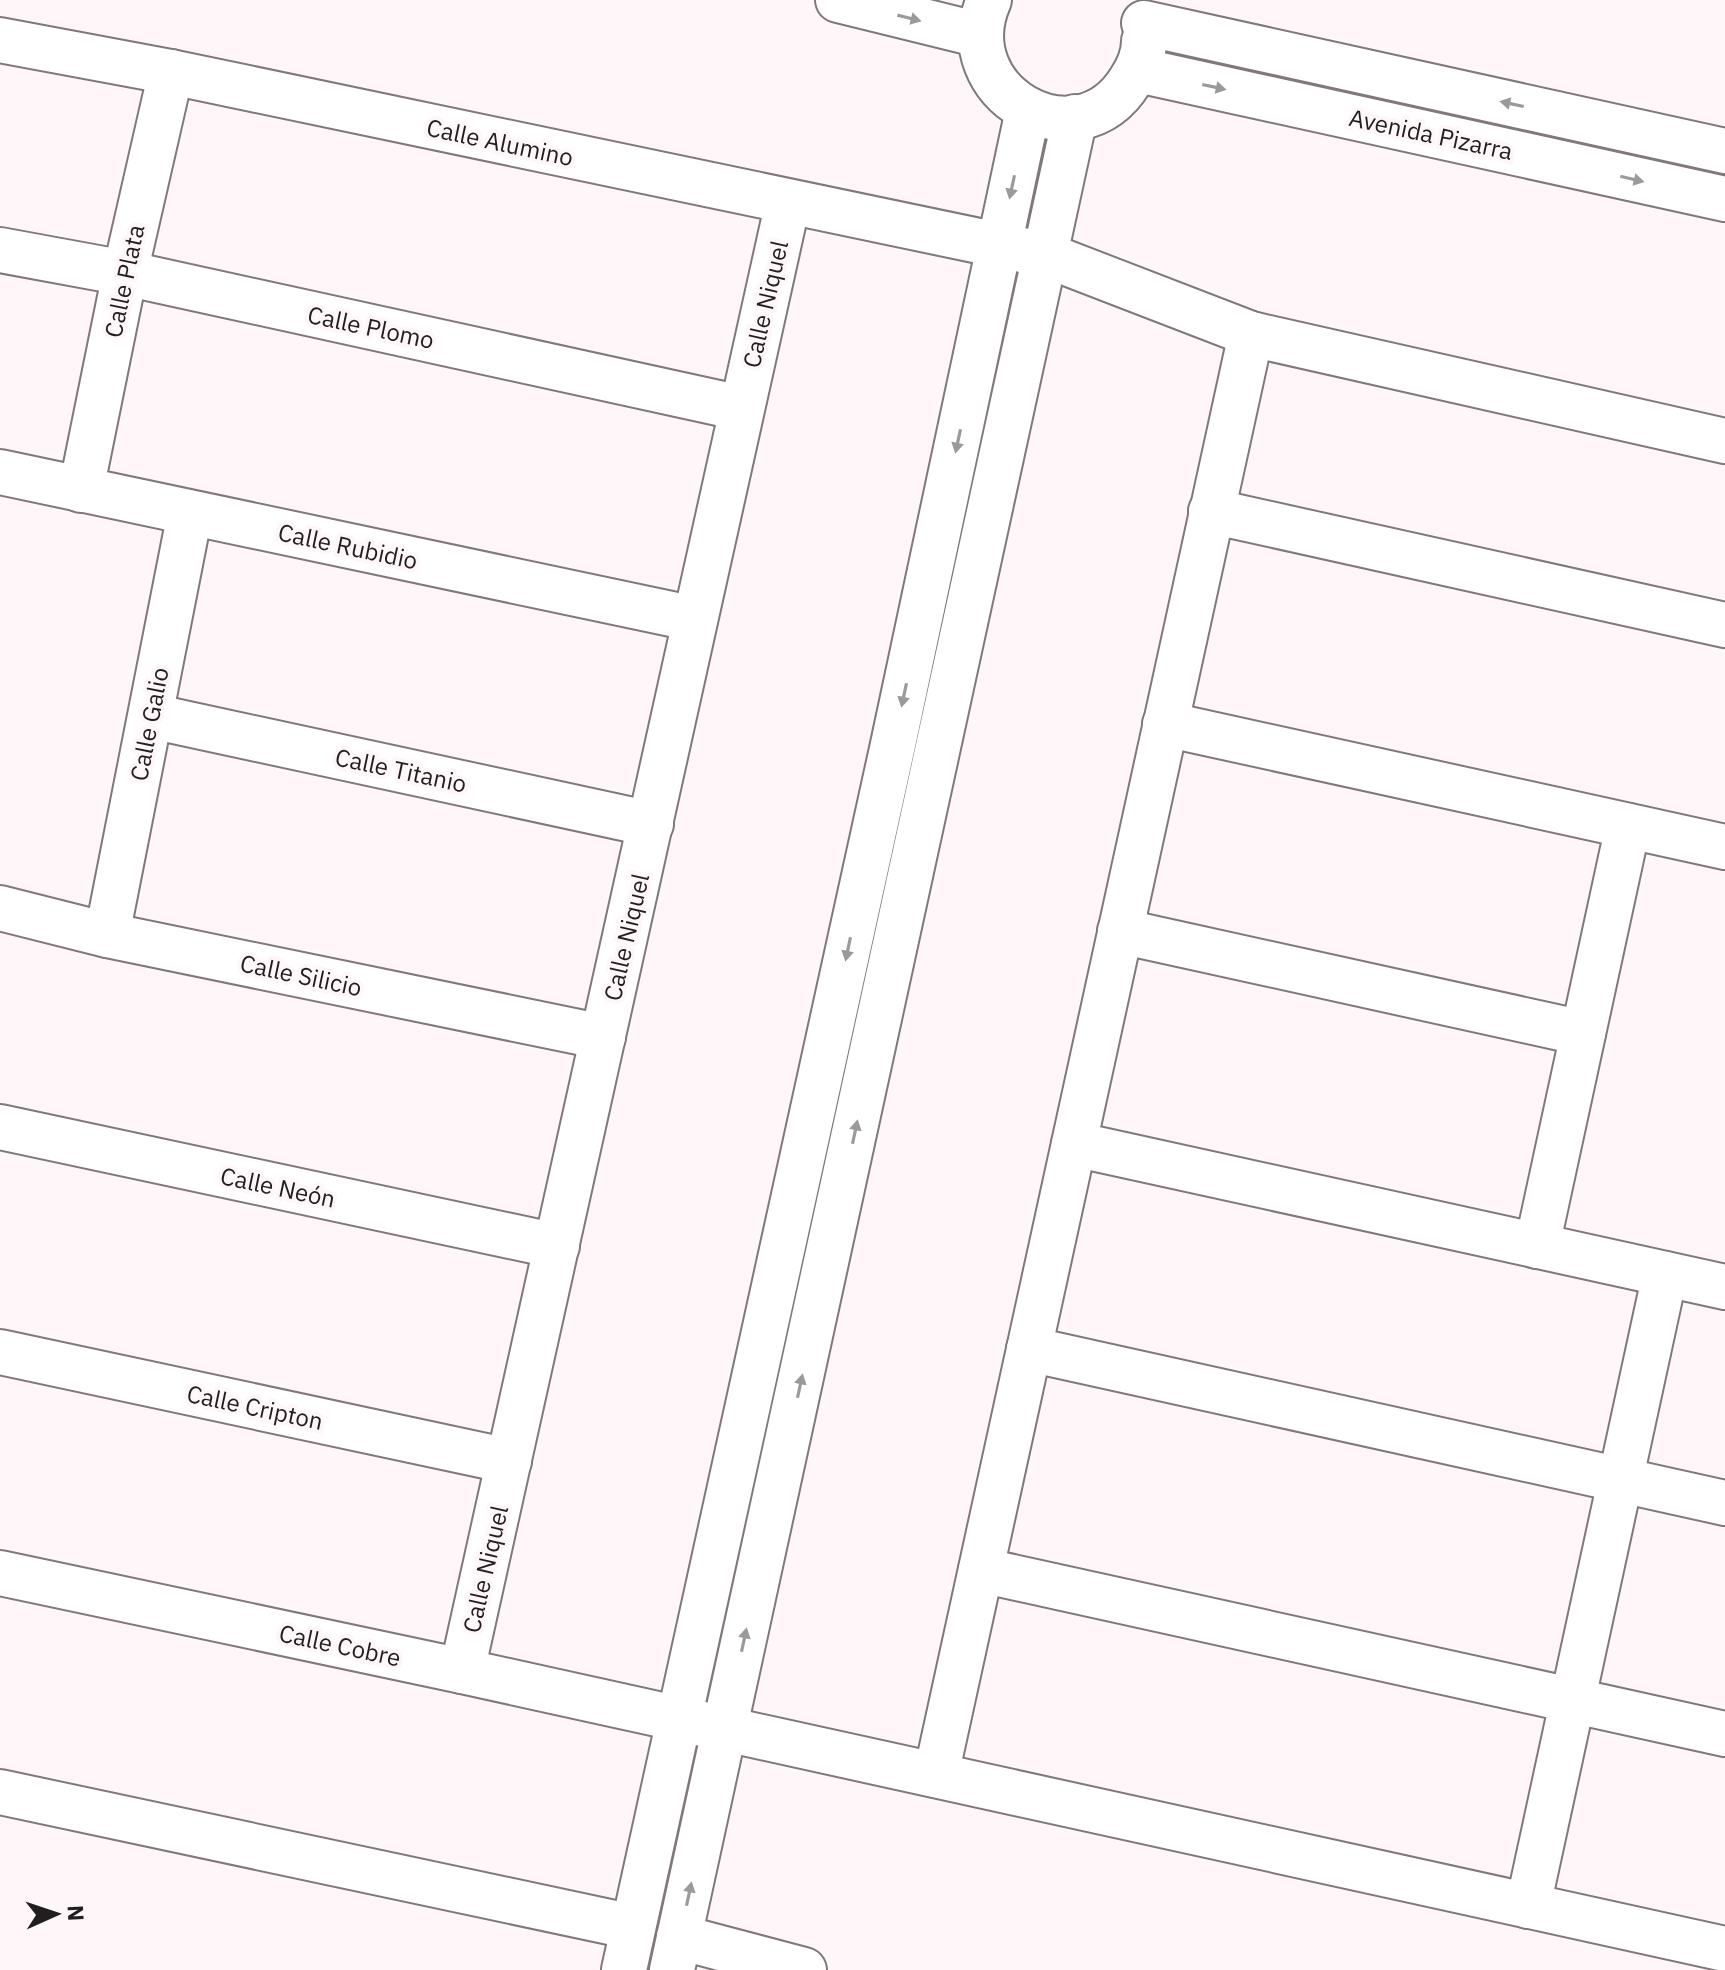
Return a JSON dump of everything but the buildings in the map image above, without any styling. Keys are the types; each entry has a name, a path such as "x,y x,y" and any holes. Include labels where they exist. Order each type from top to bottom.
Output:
{"street":[{"path":"838,0 985,18 983,60 992,79 1006,96 1044,116 1075,117 1107,105 1124,91 1138,70 1144,51 1140,12"},
{"name":"Avenida Pizarra","path":"1140,12 1578,119 1725,151"},
{"name":"Calle Alumino","path":"0,40 171,72 1046,255 1251,334 1725,441"},
{"name":"Avenida Pizarra","path":"1138,70 1725,199"},
{"name":"Calle Plata","path":"81,490 125,273 171,72"},
{"path":"624,1970 894,740 1028,110"},
{"path":"804,1970 676,1954 1075,117"},
{"path":"1567,164 1578,119"},
{"name":"Calle Niquel","path":"462,1671 788,202"},
{"name":"Calle Plomo","path":"0,250 125,273 741,408"},
{"path":"936,1775 1251,334"},
{"name":"Calle Rubidio","path":"0,472 695,619"},
{"path":"1211,511 1725,625"},
{"name":"Calle Galio","path":"107,935 190,513"},
{"name":"Calle Titanio","path":"151,716 651,824"},
{"path":"1165,724 1725,847"},
{"path":"894,740 938,750"},
{"path":"1537,1246 1628,826"},
{"name":"Calle Silicio","path":"0,908 107,935 603,1037"},
{"path":"1120,931 1583,1033"},
{"name":"Calle Neón","path":"0,1127 557,1246"},
{"path":"1074,1144 1725,1287"},
{"path":"789,1216 834,1226"},
{"path":"1528,1906 1665,1274"},
{"path":"1029,1349 1725,1503"},
{"name":"Calle Cripton","path":"0,1352 509,1461"},
{"path":"981,1570 1725,1734"},
{"name":"Calle Cobre","path":"0,1573 462,1671 1725,1949"},
{"path":"0,1792 633,1927"}]}
